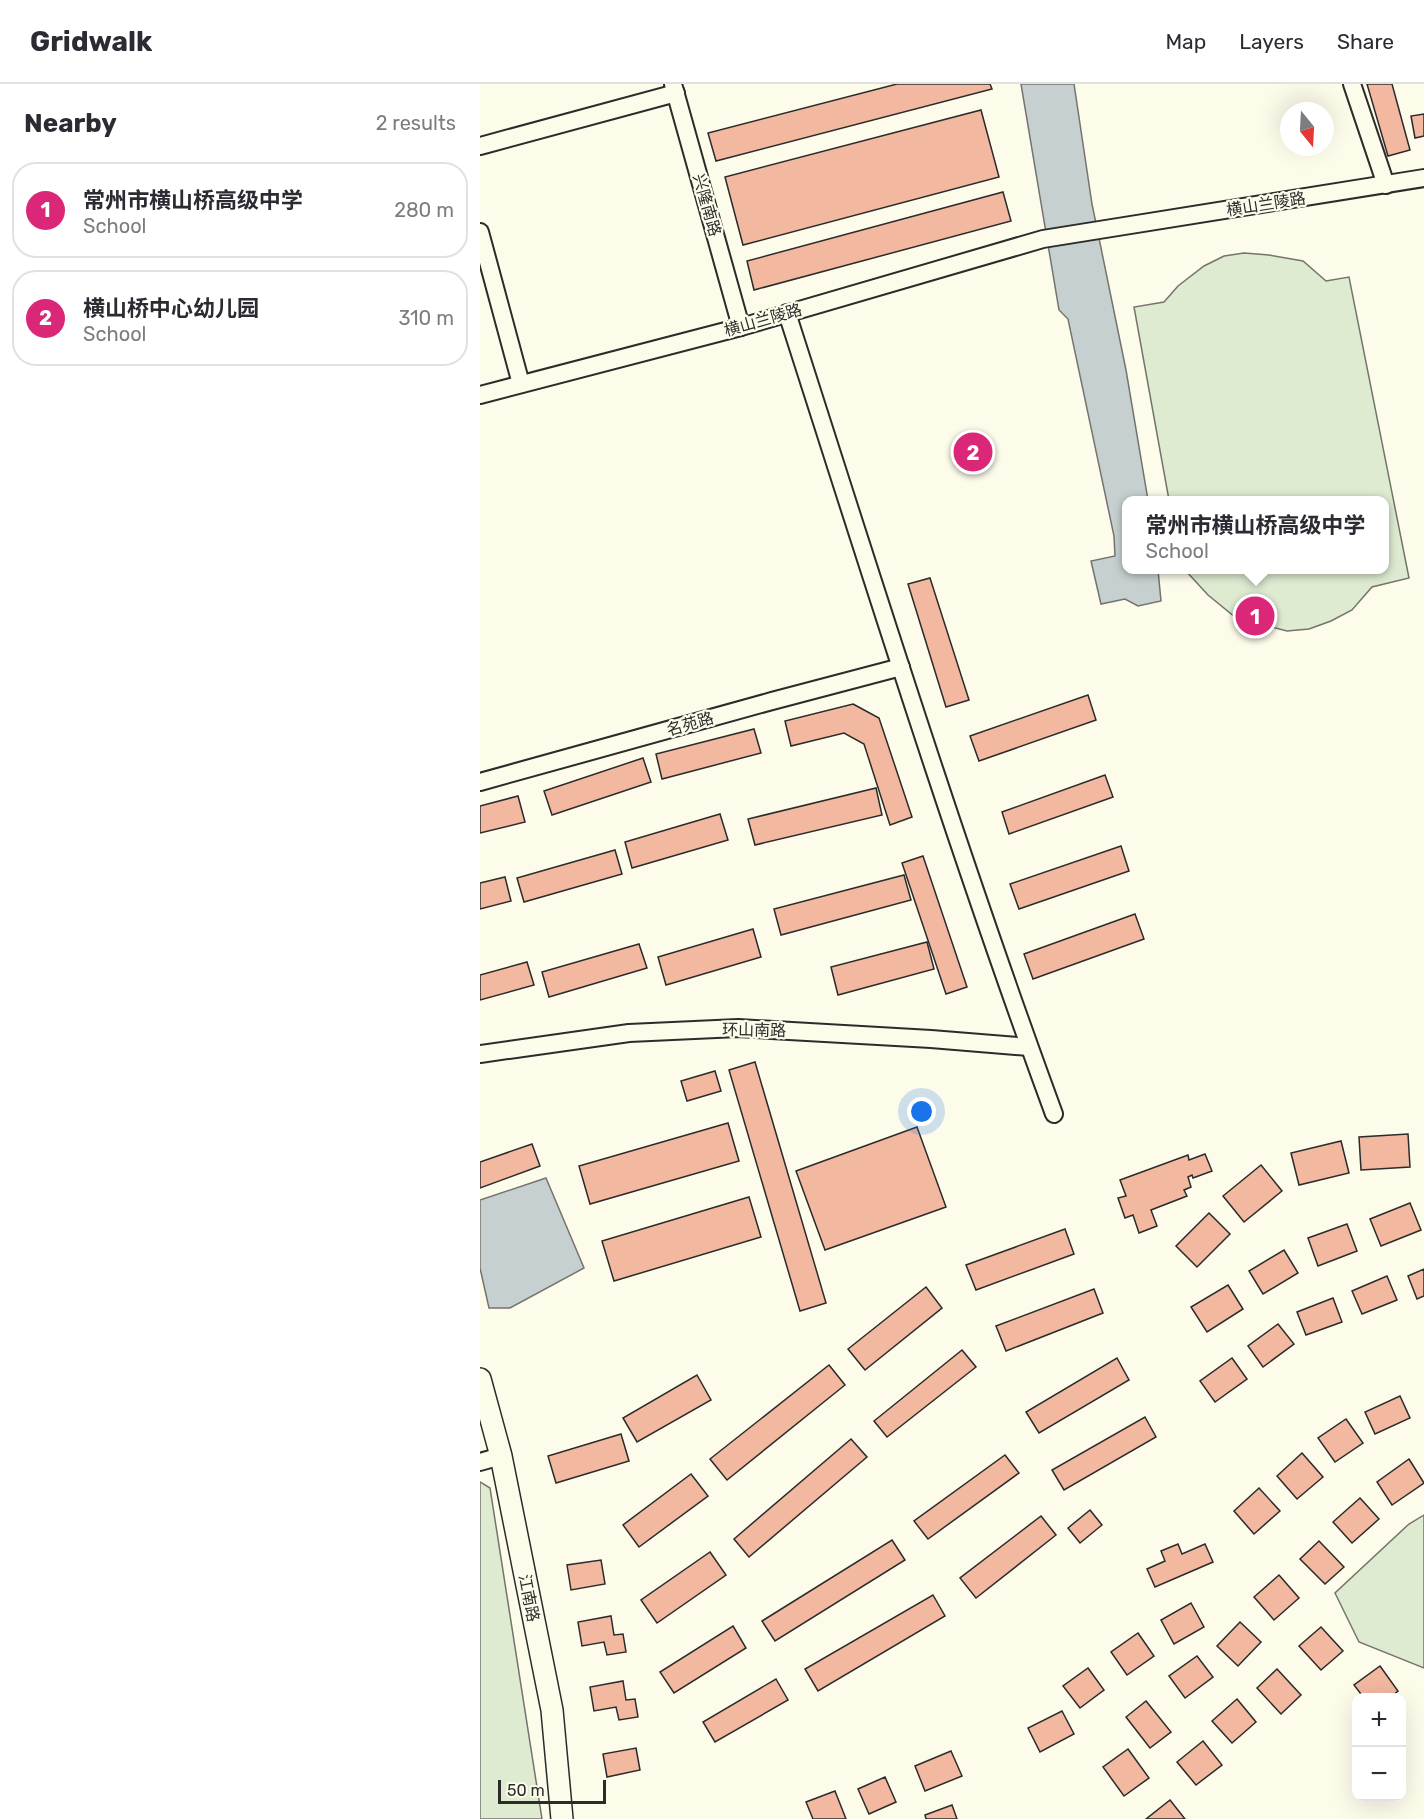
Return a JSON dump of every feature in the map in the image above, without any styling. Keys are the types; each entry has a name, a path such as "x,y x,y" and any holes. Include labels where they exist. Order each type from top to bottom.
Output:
{"main road":[{"name":"江南路","path":"480,1379 501,1456 552,1710 562,1819"}],"street":[{"path":"1352,84 1386,185"},
{"path":"480,146 675,89"},
{"name":"兴隆南路","path":"675,89 741,327"},
{"name":"横山兰陵路","path":"480,395 741,327 1044,239 1424,178"},
{"path":"480,232 521,384"},
{"path":"787,313 901,667 1029,1047 1054,1114"},
{"name":"名苑路","path":"480,782 901,667"},
{"name":"环山南路","path":"480,1054 629,1033 738,1028 1029,1047"},
{"path":"480,1462 501,1456"}],"green space":[{"path":"1244,253 1269,255 1303,261 1326,281 1349,277 1409,578 1372,587 1352,610 1309,629 1287,631 1235,617 1208,595 1189,574 1389,574 1389,496 1168,496 1134,307 1164,302 1178,286 1204,266 1224,256"},
{"path":"480,1482 490,1488 542,1819 480,1819"},
{"path":"1424,1515 1424,1668 1359,1642 1335,1593 1409,1524"}],"shaded area":[{"path":"1021,84 1074,84 1092,204 1126,370 1147,496 1122,496 1122,574 1158,574 1161,601 1138,606 1125,599 1101,604 1091,561 1115,556 1114,536 1068,319 1059,310"},
{"path":"546,1178 584,1268 510,1308 489,1308 480,1268 480,1200"}],"building":[{"path":"897,84 990,84 992,89 716,161 708,133"},
{"path":"1367,84 1392,84 1410,150 1388,156"},
{"path":"981,110 999,177 743,245 725,177"},
{"path":"1424,114 1424,136 1415,138 1411,116"},
{"path":"1003,192 1011,221 754,290 747,261"},
{"path":"930,578 969,700 946,707 908,584"},
{"path":"1088,695 1096,720 979,761 970,736"},
{"path":"853,704 879,718 912,817 890,825 864,744 844,733 791,746 785,721"},
{"path":"754,729 761,753 662,779 656,754"},
{"path":"643,758 651,782 552,815 544,791"},
{"path":"1105,775 1113,797 1009,834 1002,812"},
{"path":"876,788 882,815 755,845 748,819"},
{"path":"518,796 525,822 480,833 480,806"},
{"path":"720,814 728,840 632,868 625,842"},
{"path":"1121,846 1129,871 1019,909 1010,884"},
{"path":"615,850 622,874 524,902 517,878"},
{"path":"923,856 967,987 946,994 902,863"},
{"path":"904,875 911,900 781,935 774,909"},
{"path":"505,877 511,901 480,909 480,883"},
{"path":"1135,914 1144,939 1033,979 1024,954"},
{"path":"753,929 761,957 666,985 658,957"},
{"path":"927,942 934,969 838,995 831,967"},
{"path":"639,944 647,968 549,997 542,972"},
{"path":"527,962 534,985 480,1000 480,975"},
{"path":"755,1062 826,1303 800,1311 729,1070"},
{"path":"715,1071 721,1091 687,1101 681,1081"},
{"path":"728,1123 739,1161 590,1204 579,1166"},
{"path":"917,1127 946,1207 825,1250 796,1171"},
{"path":"1408,1134 1410,1167 1361,1170 1359,1137"},
{"path":"1341,1141 1349,1173 1299,1185 1291,1153"},
{"path":"532,1144 540,1166 480,1188 480,1162"},
{"path":"1205,1154 1212,1171 1193,1178 1192,1175 1188,1177 1191,1187 1184,1190 1187,1196 1151,1210 1157,1226 1139,1233 1133,1215 1125,1218 1118,1198 1126,1196 1120,1180 1188,1155 1189,1160"},
{"path":"1261,1165 1282,1191 1244,1222 1223,1196"},
{"path":"749,1197 761,1237 614,1281 602,1241"},
{"path":"1410,1203 1421,1230 1381,1246 1370,1219"},
{"path":"1209,1213 1230,1234 1197,1267 1176,1246"},
{"path":"1347,1224 1357,1251 1318,1266 1308,1238"},
{"path":"1065,1229 1074,1254 976,1290 966,1265"},
{"path":"1284,1250 1298,1273 1263,1294 1249,1271"},
{"path":"1424,1269 1424,1296 1417,1299 1408,1276"},
{"path":"1387,1276 1397,1300 1362,1314 1352,1291"},
{"path":"1228,1285 1243,1309 1207,1332 1191,1307"},
{"path":"926,1287 942,1308 865,1370 848,1349"},
{"path":"1094,1289 1103,1313 1006,1351 996,1326"},
{"path":"1333,1298 1342,1322 1306,1335 1297,1312"},
{"path":"1278,1324 1294,1344 1263,1367 1248,1346"},
{"path":"962,1350 976,1367 887,1437 874,1421"},
{"path":"1117,1358 1129,1380 1039,1433 1026,1412"},
{"path":"1232,1358 1247,1379 1215,1402 1200,1381"},
{"path":"829,1365 845,1385 727,1480 710,1459"},
{"path":"697,1375 711,1400 637,1442 623,1418"},
{"path":"1400,1396 1410,1418 1375,1434 1365,1412"},
{"path":"1145,1417 1156,1437 1064,1490 1052,1470"},
{"path":"1346,1419 1363,1443 1335,1462 1318,1438"},
{"path":"621,1434 629,1461 556,1483 548,1456"},
{"path":"851,1439 867,1457 749,1557 734,1539"},
{"path":"1302,1453 1323,1477 1297,1499 1277,1476"},
{"path":"1005,1455 1019,1473 928,1539 914,1521"},
{"path":"1409,1459 1424,1483 1392,1505 1377,1482"},
{"path":"691,1474 708,1496 639,1547 623,1525"},
{"path":"1259,1488 1280,1511 1254,1534 1234,1511"},
{"path":"1360,1498 1379,1519 1352,1543 1333,1522"},
{"path":"1090,1510 1102,1525 1080,1543 1068,1528"},
{"path":"1041,1516 1056,1535 976,1598 960,1578"},
{"path":"892,1540 905,1560 775,1641 762,1621"},
{"path":"1319,1541 1344,1567 1325,1584 1300,1559"},
{"path":"1178,1544 1182,1554 1205,1544 1213,1562 1155,1587 1147,1569 1165,1561 1161,1551"},
{"path":"710,1552 726,1575 657,1623 641,1600"},
{"path":"601,1560 605,1584 571,1590 567,1565"},
{"path":"1279,1575 1299,1598 1274,1620 1254,1597"},
{"path":"933,1595 945,1616 818,1691 805,1669"},
{"path":"1191,1603 1204,1627 1174,1644 1161,1620"},
{"path":"611,1616 614,1635 623,1634 626,1652 607,1655 604,1642 582,1646 578,1622"},
{"path":"1240,1622 1261,1642 1238,1666 1217,1646"},
{"path":"733,1626 746,1648 674,1693 660,1672"},
{"path":"1321,1627 1343,1651 1321,1670 1299,1646"},
{"path":"1138,1633 1154,1656 1127,1675 1111,1652"},
{"path":"1197,1656 1213,1677 1185,1698 1169,1676"},
{"path":"1380,1666 1398,1691 1395,1693 1360,1693 1354,1685"},
{"path":"1088,1668 1104,1690 1080,1708 1063,1686"},
{"path":"1277,1669 1301,1695 1281,1714 1257,1688"},
{"path":"776,1679 788,1700 715,1742 703,1722"},
{"path":"623,1681 626,1700 635,1699 638,1717 619,1720 616,1707 594,1711 590,1687"},
{"path":"1237,1699 1256,1722 1232,1743 1212,1721"},
{"path":"1146,1701 1171,1732 1150,1748 1126,1717"},
{"path":"1062,1711 1074,1734 1040,1752 1028,1728"},
{"path":"1203,1741 1222,1765 1196,1785 1177,1762"},
{"path":"636,1748 640,1770 607,1777 603,1754"},
{"path":"1128,1749 1149,1778 1124,1796 1103,1767"},
{"path":"951,1751 962,1776 925,1791 915,1766"},
{"path":"885,1777 896,1802 869,1814 858,1789"},
{"path":"835,1791 846,1819 813,1819 806,1802"},
{"path":"1170,1800 1185,1819 1146,1819"},
{"path":"952,1805 957,1819 926,1819 925,1815"}],"place":[{"name":"横山桥中心幼儿园","path":"973,452"},
{"name":"常州市横山桥高级中学","path":"1255,616"}]}
